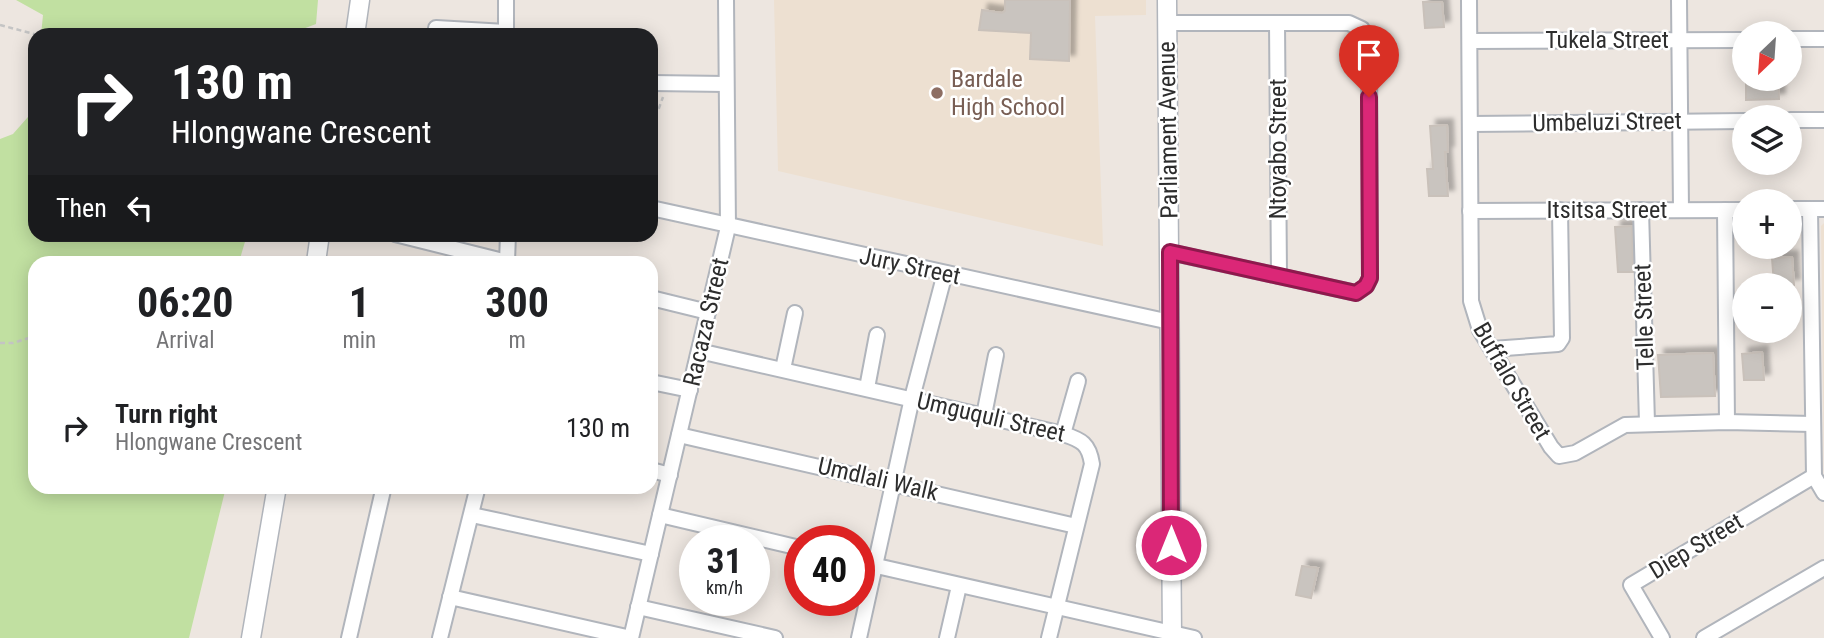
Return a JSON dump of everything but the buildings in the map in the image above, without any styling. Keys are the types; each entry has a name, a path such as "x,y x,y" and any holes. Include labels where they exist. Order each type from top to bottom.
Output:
{"street":[{"path":"356,28 360,0"},
{"path":"506,0 506,28"},
{"name":"Racaza Street","path":"631,638 728,227 726,0"},
{"name":"Parliament Avenue","path":"1167,0 1172,635"},
{"name":"Buffalo Street","path":"1469,0 1471,301 1480,330 1551,447 1559,456 1575,453 1625,425 1647,423 1812,424"},
{"path":"1679,0 1681,210"},
{"path":"1167,23 1349,23 1362,29 1369,45 1370,278 1366,286 1356,293 1170,252"},
{"name":"Ntoyabo Street","path":"1277,23 1279,276"},
{"path":"1802,39 1824,39"},
{"name":"Tukela Street","path":"1470,41 1732,40"},
{"path":"658,83 726,84"},
{"path":"1802,120 1824,120"},
{"name":"Umbeluzi Street","path":"1470,124 1732,121"},
{"path":"1817,209 1812,424 1814,476 1824,493"},
{"name":"Jury Street","path":"658,210 1170,322"},
{"path":"1492,349 1549,347 1558,344 1562,338 1560,210"},
{"name":"Telle Street","path":"1641,210 1647,423"},
{"path":"1725,210 1727,422"},
{"name":"Itsitsa Street","path":"1470,211 1732,210"},
{"path":"427,242 483,256"},
{"path":"945,273 912,398 875,566 1194,638"},
{"path":"658,300 708,312"},
{"path":"783,369 795,313"},
{"path":"867,388 877,335"},
{"name":"Umguquli Street","path":"699,351 1076,438 1090,451 1092,464 1049,638"},
{"path":"984,415 996,355"},
{"path":"1063,434 1078,381"},
{"path":"658,383 690,390"},
{"name":"Umdlali Walk","path":"679,435 1076,526"},
{"path":"658,472 670,475"},
{"name":"Diep Street","path":"1662,638 1631,585 1814,476"},
{"path":"251,638 276,494"},
{"path":"349,638 382,494"},
{"path":"440,638 476,494"},
{"path":"472,514 651,554"},
{"path":"660,515 784,544"},
{"path":"1704,638 1824,568"},
{"path":"947,638 959,586"},
{"path":"450,597 631,638"},
{"path":"638,607 775,638"},
{"path":"859,638 864,616"}],"path":[{"path":"0,25 28,32"},
{"path":"658,109 667,83"},
{"path":"0,343 13,343 28,338"}],"shaded area":[{"name":"Bardale High School","path":"774,0 1146,0 1146,15 1095,16 1103,246 778,171"},
{"path":"1824,223 1824,473 1821,226"}],"green space":[{"path":"16,0 318,0 316,24 305,28 42,28 43,15"},
{"path":"28,117 28,242 245,242 241,256 28,256 28,494 224,494 189,638 0,638 0,139 13,134"}],"place":[{"name":"Bardale High School","path":"937,93"}],"route":[{"path":"1171,545 1170,252 1356,293 1366,286 1370,278 1369,97"}]}
